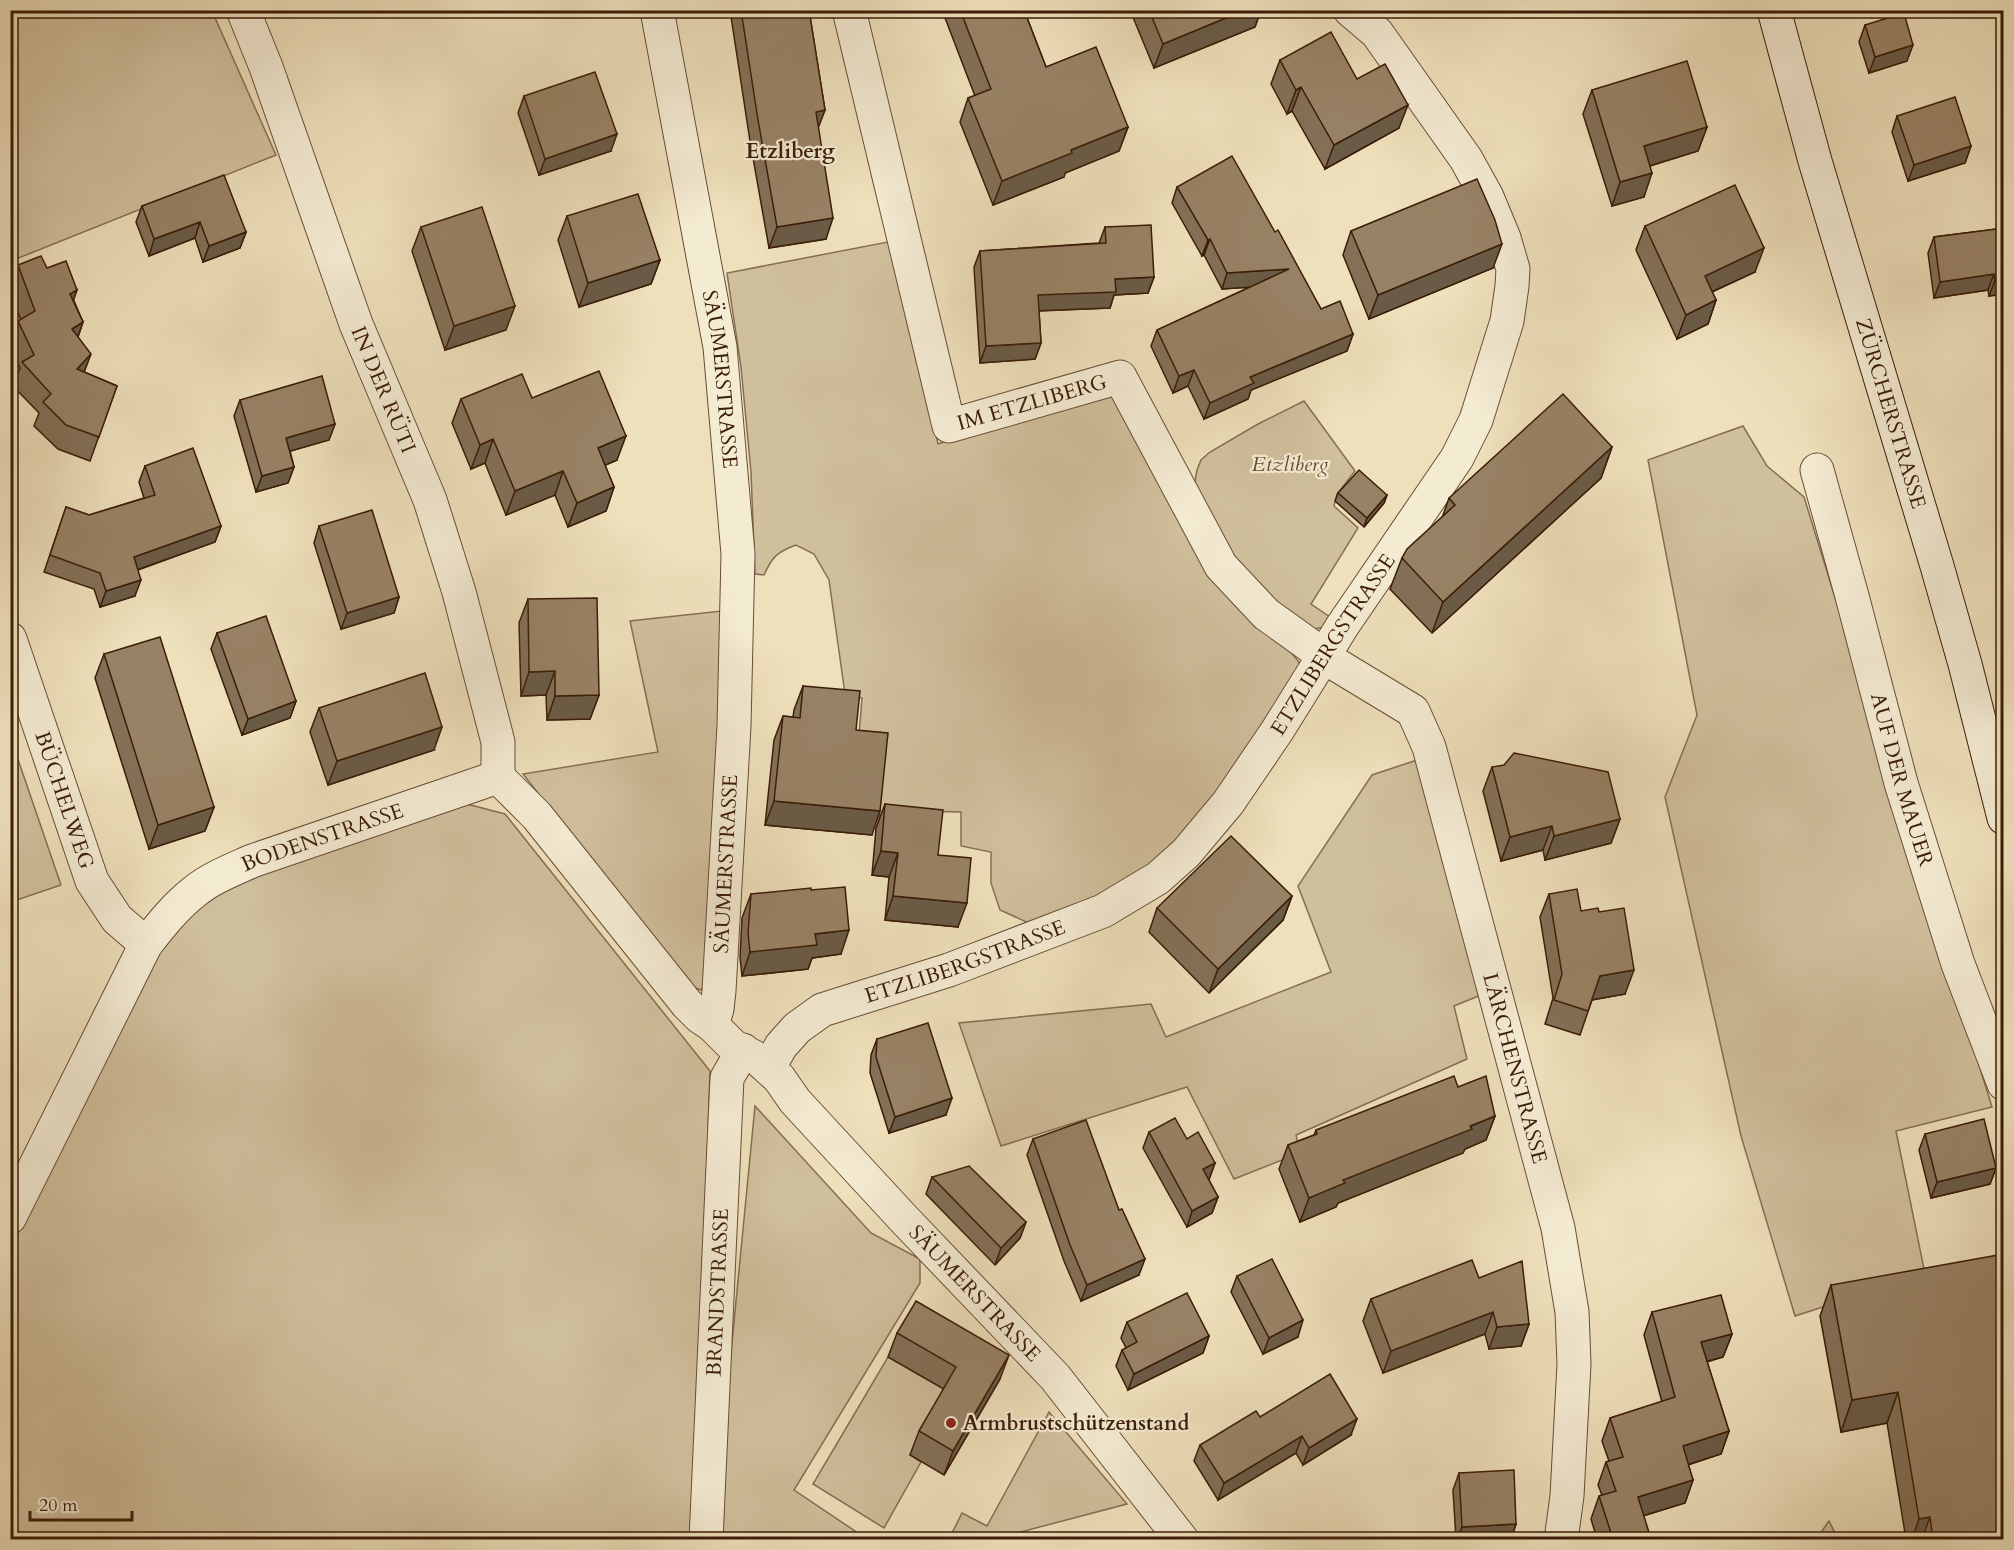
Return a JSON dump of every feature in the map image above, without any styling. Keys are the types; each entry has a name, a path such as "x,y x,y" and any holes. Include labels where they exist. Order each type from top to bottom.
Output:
{"street":[{"name":"IN DER RÜTI","path":"243,10 266,67 356,324 430,500 459,592 498,742 498,777"},
{"name":"SÄUMERSTRASSE","path":"657,10 720,347 738,554 734,726 719,991 712,1025 733,1046 756,1059 779,1078 795,1101 1055,1377 1182,1539"},
{"name":"IM ETZLIBERG","path":"849,10 949,426 1120,377 1221,566 1266,614 1324,655"},
{"name":"ETZLIBERGSTRASSE","path":"756,1059 781,1046 797,1028 822,1010 949,970 1092,915 1129,897 1158,878 1186,853 1228,803 1277,731 1324,655 1457,458 1476,420 1507,321 1513,269 1504,238 1487,197 1466,159 1377,33 1350,10"},
{"name":"ZÜRCHERSTRASSE","path":"1774,10 1815,161 1938,566 2004,818"},
{"name":"AUF DER MAUER","path":"1816,470 1901,783 1958,963 2004,1084"},
{"name":"BÜCHELWEG","path":"10,639 92,881 117,919 146,944"},
{"name":"LÄRCHENSTRASSE","path":"1324,655 1413,711 1428,747 1558,1228 1572,1312 1574,1364 1567,1496 1561,1539"},
{"name":"BODENSTRASSE","path":"10,1216 146,944 167,918 194,891 219,876 261,858 498,777"},
{"path":"498,777 537,816 687,1004 712,1025"},
{"name":"BRANDSTRASSE","path":"706,1539 727,1078 756,1059"}],"green space":[{"path":"11,11 212,11 276,155 11,261"},
{"path":"893,241 938,444 1094,391 1114,391 1284,644 1299,662 1298,679 1201,821 1157,865 1095,903 1033,925 1000,910 991,883 991,852 961,846 961,812 918,811 916,823 879,820 885,749 858,747 862,698 845,694 829,580 814,554 796,545 776,556 764,575 755,574 751,472 741,367 727,273"},
{"path":"1304,401 1355,471 1337,494 1334,506 1358,528 1311,604 1336,621 1327,627 1313,629 1274,603 1226,547 1194,487 1201,460 1210,452"},
{"path":"1743,426 1767,466 1804,497 1992,1107 1896,1131 1925,1274 1795,1316 1741,1136 1665,797 1697,715 1648,460"},
{"path":"731,610 706,982 701,990 690,986 523,774 658,752 630,621"},
{"path":"10,736 61,885 11,902 10,901"},
{"path":"1417,760 1481,995 1454,1006 1467,1059 1296,1135 1300,1153 1234,1179 1187,1087 1001,1146 959,1023 1151,1004 1166,1037 1331,972 1298,886 1372,775"},
{"path":"463,803 505,814 710,1071 693,1539 11,1539 10,1250 152,957 195,902 266,866"},
{"path":"755,1106 871,1233 920,1259 920,1283 794,1490 867,1539 718,1540 720,1466"},
{"path":"888,1357 947,1391 910,1455 921,1462 884,1528 813,1484"},
{"path":"1049,1412 1127,1504 994,1539 949,1539 962,1513 987,1526"},
{"path":"1829,1521 1838,1539 1823,1539 1822,1531"}],"building":[{"path":"741,10 809,10 825,110 816,112 833,218 777,227"},
{"path":"960,10 1024,10 1046,67 1096,47 1128,127 1071,150 1072,153 1002,181 968,98 991,89"},
{"path":"1149,10 1245,10 1163,44"},
{"path":"1904,13 1913,45 1875,57 1865,25"},
{"path":"1331,32 1357,79 1385,64 1408,105 1334,145 1301,87 1296,90 1280,60"},
{"path":"1687,61 1707,127 1644,146 1652,173 1620,182 1592,90"},
{"path":"595,72 617,134 545,159 524,96"},
{"path":"1955,97 1971,146 1914,165 1897,116"},
{"path":"1232,156 1275,232 1278,230 1321,309 1340,301 1353,334 1250,377 1254,383 1210,403 1194,370 1179,376 1157,330 1289,269 1227,273 1210,239 1208,240 1177,187"},
{"path":"224,175 246,232 209,246 200,222 154,239 142,206"},
{"path":"1477,179 1495,220 1502,244 1378,295 1351,231"},
{"path":"1735,185 1764,248 1705,276 1716,300 1686,315 1645,226"},
{"path":"638,194 660,260 588,283 567,216"},
{"path":"482,207 515,306 454,326 421,227"},
{"path":"1151,225 1154,277 1115,279 1116,292 1038,295 1041,343 986,346 980,251 1106,243 1105,227"},
{"path":"2004,228 2004,279 1995,280 1994,274 1940,282 1934,237"},
{"path":"41,256 47,268 66,261 77,290 70,294 83,322 72,329 91,354 77,369 117,386 99,437 66,425 43,402 51,394 22,362 34,355 18,321 35,311 18,265"},
{"path":"599,371 626,436 598,448 614,487 577,503 563,471 515,491 493,439 480,445 461,399 522,374 532,398"},
{"path":"322,376 335,424 286,438 294,467 262,476 240,400"},
{"path":"1563,394 1612,447 1443,602 1402,558 1407,549 1455,505 1449,498"},
{"path":"193,448 221,526 134,557 141,580 106,591 100,573 50,555 66,507 89,515 155,495 145,466"},
{"path":"1359,470 1387,495 1367,518 1338,493"},
{"path":"372,510 399,597 347,613 319,526"},
{"path":"597,598 599,695 555,696 555,671 529,672 528,599"},
{"path":"266,616 296,701 248,719 217,633"},
{"path":"160,637 214,807 158,825 104,654"},
{"path":"425,673 442,727 337,761 319,708"},
{"path":"803,686 860,691 856,730 888,733 880,811 774,801 783,716 800,718"},
{"path":"1514,753 1608,772 1620,819 1554,836 1552,826 1510,837 1492,767 1504,765"},
{"path":"885,804 943,810 938,855 971,858 967,903 893,896 898,853 881,851"},
{"path":"1231,836 1292,896 1218,969 1157,908"},
{"path":"845,887 849,930 815,934 817,945 750,952 748,933 751,894"},
{"path":"1577,889 1581,911 1598,908 1599,912 1624,908 1634,970 1600,976 1588,1011 1554,1000 1562,974 1549,894"},
{"path":"928,1023 952,1098 895,1117 876,1057 877,1039"},
{"path":"1454,1076 1458,1087 1486,1076 1495,1116 1470,1126 1472,1129 1343,1180 1345,1183 1309,1198 1288,1145 1317,1134 1316,1130"},
{"path":"1175,1118 1187,1139 1198,1132 1215,1163 1203,1169 1218,1197 1192,1211 1149,1132"},
{"path":"1984,1119 1996,1168 1937,1182 1925,1134"},
{"path":"1086,1120 1119,1210 1122,1209 1145,1259 1087,1285 1070,1245 1033,1139"},
{"path":"969,1166 1026,1222 1001,1248 932,1177"},
{"path":"2004,1254 2004,1539 1933,1539 1930,1517 1919,1519 1898,1392 1852,1400 1831,1285"},
{"path":"1272,1259 1303,1320 1269,1338 1237,1276"},
{"path":"1472,1260 1479,1278 1522,1261 1529,1324 1497,1327 1493,1312 1391,1351 1371,1299"},
{"path":"1187,1293 1209,1336 1134,1374 1122,1350 1137,1342 1127,1322"},
{"path":"1721,1295 1732,1334 1701,1342 1729,1431 1683,1446 1693,1480 1638,1497 1651,1539 1613,1539 1599,1496 1616,1491 1606,1462 1623,1457 1610,1418 1675,1397 1652,1312"},
{"path":"916,1301 1009,1355 953,1451 919,1431 956,1367 897,1333"},
{"path":"1330,1374 1357,1419 1309,1448 1302,1436 1224,1483 1200,1445 1256,1411 1260,1417"},
{"path":"1514,1470 1516,1524 1462,1527 1459,1473"}],"place":[{"name":"Armbrustschützenstand","path":"951,1423"}],"district":[{"name":"Etzliberg","path":"790,151"}]}
